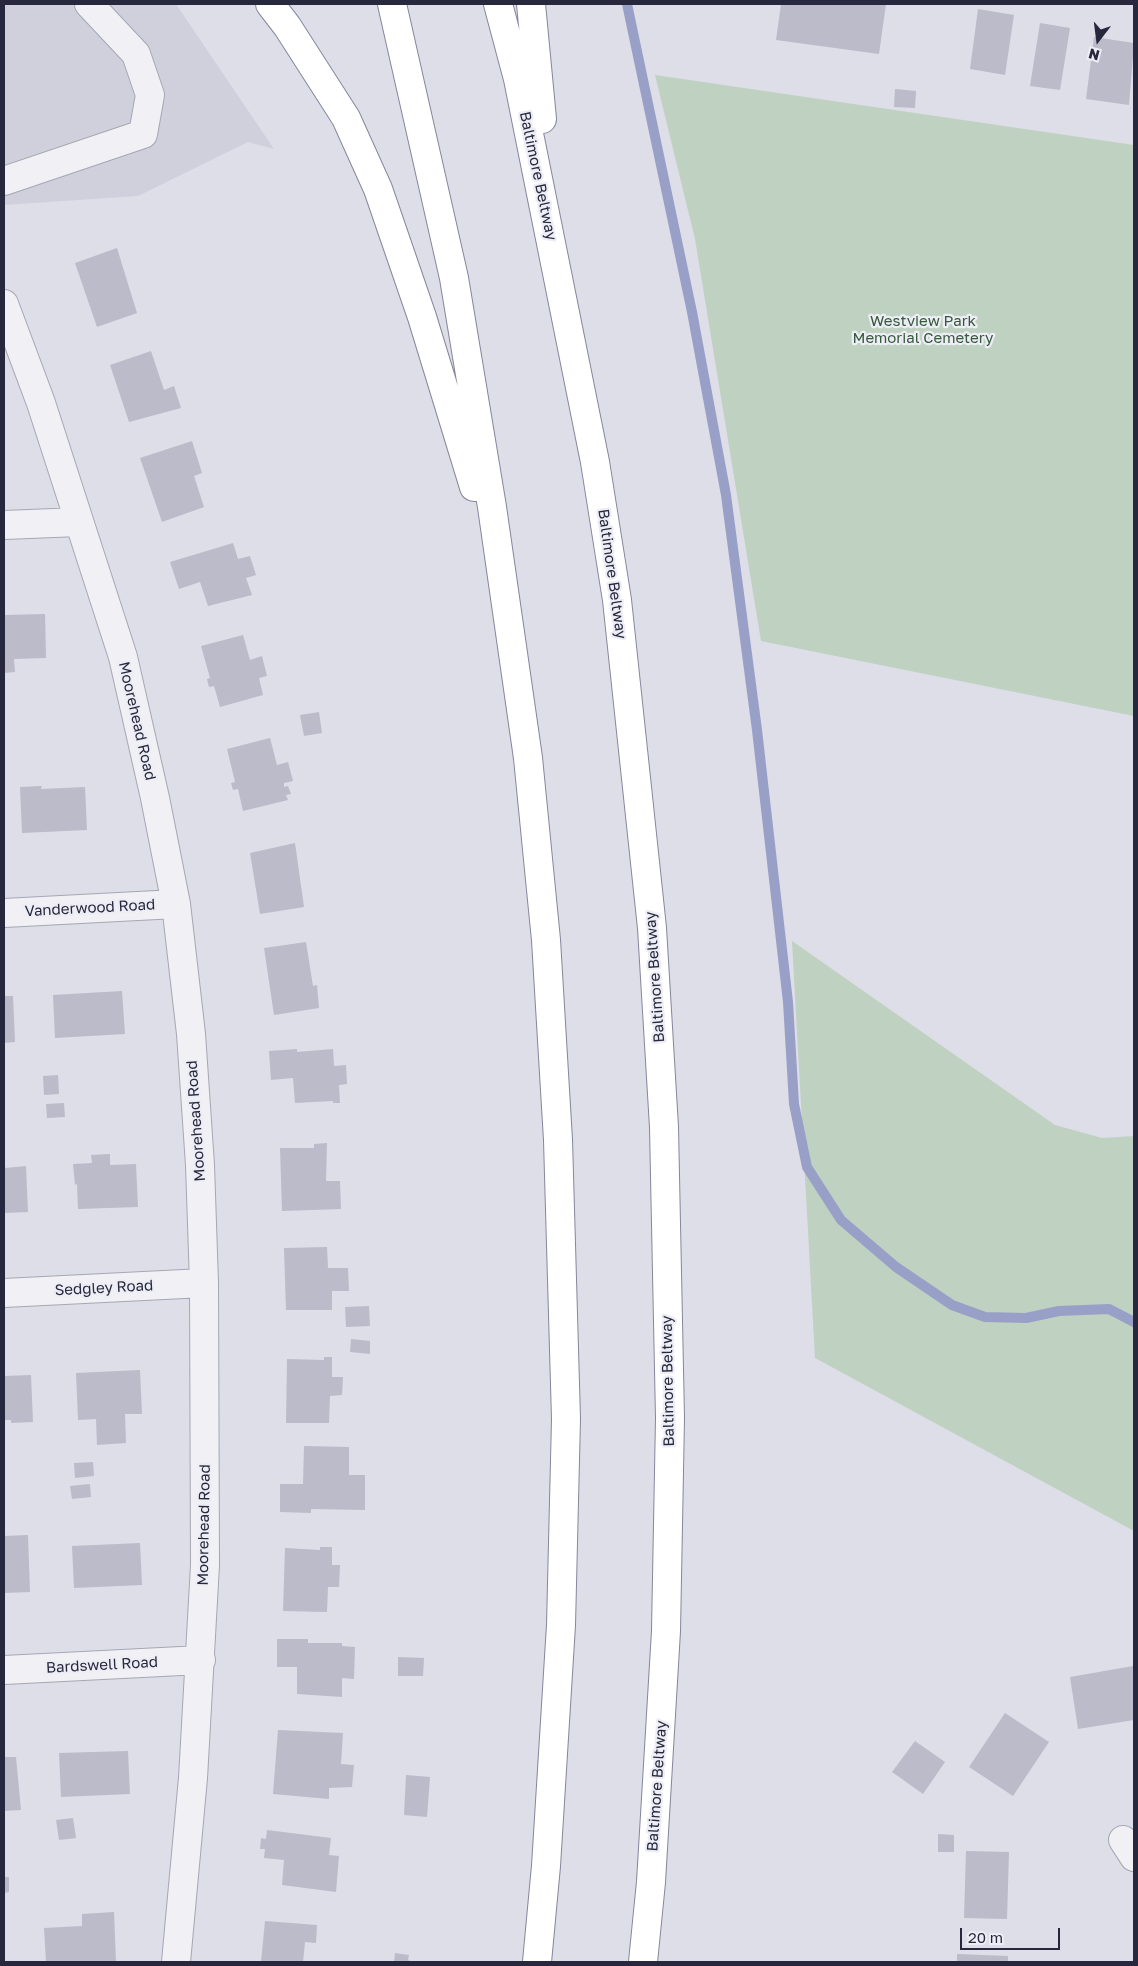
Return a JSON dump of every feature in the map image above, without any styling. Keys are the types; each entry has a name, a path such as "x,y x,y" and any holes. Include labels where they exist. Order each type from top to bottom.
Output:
{"highway":[{"path":"270,4 287,26 346,118 378,189 422,316 502,581"},
{"path":"392,4 454,278 528,758 546,940 558,1140 566,1419 562,1625 546,1866 537,1962"},
{"name":"Baltimore Beltway","path":"498,4 518,80 595,462 617,600 652,928 664,1127 670,1418 666,1630 651,1882 643,1962"},
{"path":"531,4 555,260"}],"street":[{"path":"4,180 143,134 150,95 136,54 89,4"},
{"name":"Moorehead Road","path":"4,304 40,403 123,656 155,798 176,904 191,1034 200,1165 204,1283 205,1565 193,1778 176,1962"},
{"path":"4,525 79,522"},
{"name":"Vanderwood Road","path":"4,912 176,904"},
{"name":"Sedgley Road","path":"4,1293 204,1283"},
{"name":"Bardswell Road","path":"4,1670 201,1660"}],"shaded area":[{"path":"4,4 176,4 274,149 248,142 138,196 4,205"}],"green space":[{"name":"Westview Park Memorial Cemetery","path":"655,75 1134,145 1134,716 761,641 695,239"},
{"path":"792,941 1055,1125 1102,1138 1134,1136 1134,1531 815,1358"}],"building":[{"path":"781,4 886,4 879,54 776,40"},
{"path":"978,9 1014,15 1005,75 970,69"},
{"path":"1040,23 1070,28 1060,90 1030,86"},
{"path":"1094,37 1134,43 1129,105 1086,99"},
{"path":"895,89 916,91 915,108 894,107"},
{"path":"117,248 137,313 97,327 75,263"},
{"path":"151,351 164,390 174,386 181,408 129,422 110,365"},
{"path":"192,441 202,473 194,476 204,507 162,522 140,458"},
{"path":"233,543 238,559 250,556 256,575 246,578 252,595 208,606 200,582 179,589 170,562"},
{"path":"45,614 46,658 14,659 15,672 4,673 4,615"},
{"path":"243,635 250,660 262,656 267,676 259,678 263,695 220,707 214,686 209,687 207,679 210,678 201,646"},
{"path":"319,712 322,733 304,736 300,715"},
{"path":"270,738 277,765 288,762 293,781 284,783 284,787 288,786 291,794 286,795 288,800 243,811 238,789 233,790 231,783 235,782 227,749"},
{"path":"42,786 41,789 85,787 87,830 22,833 20,787"},
{"path":"295,843 304,907 260,914 250,853"},
{"path":"306,942 313,986 317,985 319,1008 274,1015 264,948"},
{"path":"122,991 125,1034 55,1038 53,995"},
{"path":"4,996 13,996 15,1042 4,1043"},
{"path":"297,1049 297,1052 333,1049 334,1066 346,1065 347,1084 339,1085 340,1103 333,1103 333,1101 295,1103 293,1078 271,1080 269,1051"},
{"path":"58,1075 59,1094 44,1095 43,1076"},
{"path":"64,1103 65,1117 47,1118 46,1104"},
{"path":"327,1143 326,1181 340,1181 341,1209 282,1211 280,1148 314,1148 314,1144"},
{"path":"110,1154 110,1165 136,1164 138,1207 78,1209 77,1184 75,1185 73,1164 92,1163 91,1155"},
{"path":"26,1166 28,1212 4,1213 5,1168"},
{"path":"327,1247 328,1268 348,1268 349,1291 332,1291 332,1310 286,1310 284,1248"},
{"path":"369,1306 370,1326 346,1327 345,1307"},
{"path":"351,1339 370,1341 370,1354 350,1352"},
{"path":"324,1357 332,1357 332,1377 343,1377 342,1395 330,1396 329,1423 286,1423 287,1359 324,1360"},
{"path":"140,1370 142,1414 125,1414 126,1443 97,1445 96,1419 78,1420 76,1373"},
{"path":"31,1375 33,1422 11,1423 11,1420 4,1420 4,1376"},
{"path":"304,1446 349,1447 349,1475 365,1475 365,1510 311,1509 311,1513 280,1512 280,1484 303,1484"},
{"path":"93,1462 94,1476 75,1478 74,1463"},
{"path":"90,1484 91,1497 72,1499 70,1486"},
{"path":"28,1535 30,1592 4,1593 4,1536"},
{"path":"140,1543 142,1585 74,1588 72,1546"},
{"path":"320,1547 332,1547 332,1565 340,1565 339,1587 328,1587 327,1612 283,1611 285,1548 320,1550"},
{"path":"277,1639 308,1639 308,1643 342,1643 342,1646 355,1647 354,1679 342,1678 342,1697 297,1694 297,1667 277,1667"},
{"path":"398,1657 424,1658 423,1676 398,1676"},
{"path":"1133,1666 1134,1720 1078,1729 1070,1677"},
{"path":"1005,1713 1049,1742 1013,1796 969,1767"},
{"path":"278,1730 343,1733 341,1764 354,1765 352,1787 329,1788 329,1799 273,1794"},
{"path":"915,1741 945,1762 923,1794 892,1772"},
{"path":"128,1751 130,1794 61,1797 59,1753"},
{"path":"4,1757 16,1757 21,1810 4,1811"},
{"path":"406,1775 430,1777 427,1817 404,1815"},
{"path":"73,1818 76,1838 59,1840 56,1820"},
{"path":"267,1830 331,1838 329,1855 339,1856 336,1892 282,1885 284,1860 264,1858 265,1849 260,1849 261,1838 266,1839"},
{"path":"938,1834 954,1835 954,1852 938,1852"},
{"path":"966,1851 1009,1852 1007,1919 964,1918"},
{"path":"4,1877 9,1877 9,1892 4,1893"},
{"path":"114,1912 116,1962 46,1962 44,1928 82,1926 82,1914"},
{"path":"265,1921 317,1925 316,1943 305,1942 303,1962 261,1962"},
{"path":"395,1953 409,1955 408,1960 413,1962 394,1962"},
{"path":"957,1954 1008,1956 1008,1962 957,1962"}],"waterway":[{"path":"627,4 692,312 726,495 757,730 788,1002 794,1104 807,1167 841,1220 896,1267 952,1305 985,1317 1026,1318 1059,1311 1109,1309 1134,1322"}]}
